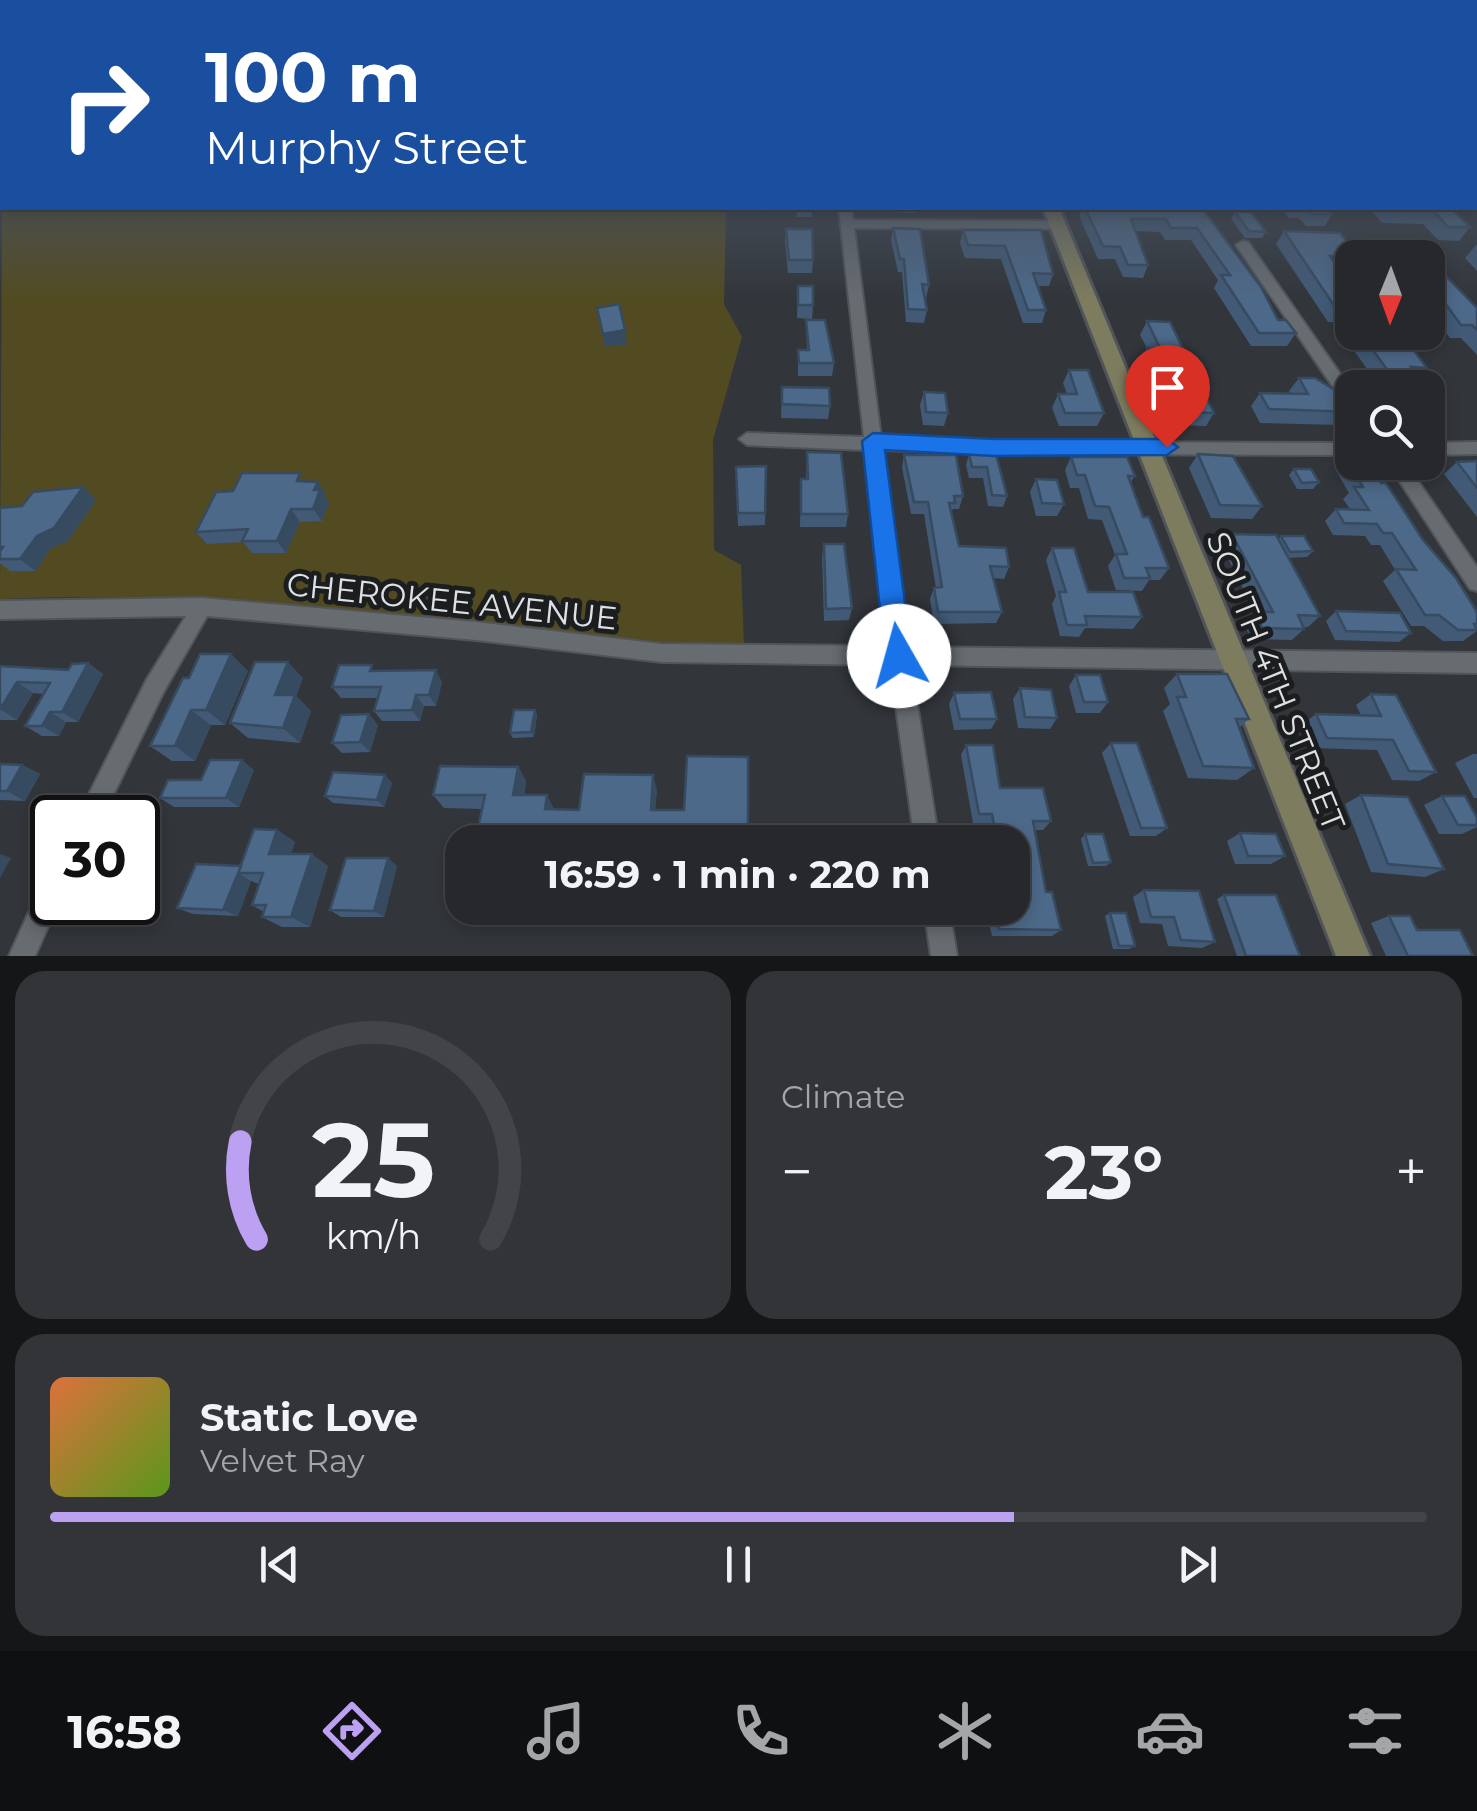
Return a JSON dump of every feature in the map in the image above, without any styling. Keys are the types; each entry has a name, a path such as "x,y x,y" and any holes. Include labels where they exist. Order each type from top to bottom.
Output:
{"main road":[{"name":"SOUTH 4TH STREET","path":"1054,216 1353,956"}],"street":[{"path":"924,825 899,656 846,216 1054,216"},
{"path":"1243,245 1335,378"},
{"path":"747,440 873,441 994,448 1335,449"},
{"path":"1445,449 1477,448"},
{"path":"1407,480 1477,583"},
{"path":"100,795 155,686 202,606"},
{"name":"CHEROKEE AVENUE","path":"0,610 202,606 476,631 662,654 1477,663"},
{"path":"22,956 36,925"},
{"path":"939,925 944,956"}],"shaded area":[{"path":"2,210 726,210 724,304 742,337 713,440 714,550 741,565 744,647 186,600 0,599"}],"building":[{"path":"1086,210 1203,210 1261,287 1278,320 1286,320 1296,333 1259,333 1221,275 1230,275 1197,228 1171,228 1166,219 1131,219 1148,265 1128,265 1120,247 1103,246"},
{"path":"1309,210 1329,210 1332,214 1313,214"},
{"path":"1433,210 1453,210 1470,227 1448,227"},
{"path":"1235,212 1251,212 1266,232 1249,231"},
{"path":"893,228 920,229 929,285 922,284 927,310 908,309 904,259 900,259"},
{"path":"786,229 812,229 813,260 789,260"},
{"path":"963,230 1041,230 1053,274 1033,273 1046,310 1028,310 1005,246 968,245"},
{"path":"1284,231 1340,233 1346,240 1335,240 1335,256 1330,256 1335,263 1335,307"},
{"path":"1445,275 1477,308 1477,330 1472,325 1461,325 1445,303"},
{"path":"798,286 813,286 813,305 798,305"},
{"path":"619,304 625,330 603,334 597,308"},
{"path":"806,320 825,320 834,363 799,363 798,350 809,350"},
{"path":"1147,321 1170,322 1214,413 1181,412 1147,348 1160,348"},
{"path":"1373,350 1414,350 1427,368 1411,367 1413,370 1387,370"},
{"path":"1069,370 1088,370 1104,413 1065,413 1058,394 1077,394"},
{"path":"1299,378 1315,378 1335,390 1335,411 1269,409 1260,393 1308,394"},
{"path":"782,387 829,388 830,406 782,404"},
{"path":"924,392 945,393 948,413 926,412"},
{"path":"983,446 994,447 1007,496 992,495 987,467 972,467 969,454 985,454"},
{"path":"807,452 841,453 848,514 801,514 801,479 808,479"},
{"path":"1198,454 1233,456 1262,506 1220,505"},
{"path":"904,455 956,455 963,496 954,496 955,503 949,503 959,546 1006,548 1009,567 990,566 1002,612 938,612 934,588 942,587 928,502 914,502"},
{"path":"1071,457 1127,457 1135,476 1128,476 1143,517 1149,517 1169,568 1146,568 1150,578 1124,578 1116,554 1127,554 1109,507 1095,506 1085,475 1077,475"},
{"path":"1477,461 1477,488 1457,462"},
{"path":"766,466 765,513 738,513 736,467"},
{"path":"1294,469 1311,469 1319,482 1302,483"},
{"path":"242,473 300,473 297,481 318,482 314,490 320,490 313,509 291,509 277,541 242,541 248,529 196,532 216,492 233,491"},
{"path":"1036,479 1057,480 1064,504 1042,503"},
{"path":"1359,480 1386,483 1423,540 1456,578 1477,612 1477,630 1458,630 1439,615 1425,615 1396,569 1416,570 1392,533 1383,533 1377,524 1344,523 1336,509 1369,510 1354,487 1363,487"},
{"path":"83,487 54,528 37,536 20,559 0,559 0,508 22,506 33,492"},
{"path":"1232,534 1276,535 1320,616 1298,615 1304,629 1262,628 1256,612 1273,612"},
{"path":"1281,536 1304,536 1313,551 1290,552"},
{"path":"824,544 844,544 852,608 826,609"},
{"path":"1052,548 1074,548 1088,592 1133,592 1142,617 1085,616 1087,625 1067,625 1059,592 1066,592"},
{"path":"1336,611 1400,613 1411,633 1346,631"},
{"path":"200,654 231,654 206,710 191,710 175,746 150,746 183,678 189,678"},
{"path":"255,662 288,662 275,695 295,695 283,728 230,723"},
{"path":"88,663 62,712 50,712 42,726 25,726 50,683 17,682 0,709 0,666 68,670 72,664"},
{"path":"339,665 372,665 370,671 436,670 429,695 416,695 412,710 374,711 381,687 332,687"},
{"path":"1177,674 1227,674 1249,719 1236,719 1254,768 1203,766 1177,697 1186,697"},
{"path":"1076,675 1100,675 1108,702 1084,702"},
{"path":"1020,688 1051,690 1057,718 1025,717"},
{"path":"991,692 997,719 960,719 954,693"},
{"path":"1371,694 1396,695 1436,772 1409,771 1393,740 1327,738 1316,714 1381,716"},
{"path":"514,710 535,710 531,732 510,733"},
{"path":"369,714 360,742 332,743 341,715"},
{"path":"1111,743 1137,743 1167,828 1141,828"},
{"path":"966,745 993,745 1000,788 1043,788 1051,821 1033,821 1046,892 1052,892 1061,930 999,929 998,925 1030,925 1030,825 994,825 992,814 979,814"},
{"path":"687,756 748,757 748,825 479,825 485,795 433,795 440,766 518,767 513,795 547,795 545,809 579,810 584,774 653,775 651,810 684,810"},
{"path":"210,760 242,760 226,798 160,798 168,780 201,780"},
{"path":"0,764 22,765 7,791 0,791"},
{"path":"333,772 385,775 377,800 325,796"},
{"path":"1361,795 1408,797 1444,869 1388,864"},
{"path":"1442,796 1465,796 1477,825 1458,825"},
{"path":"254,829 277,830 269,854 312,854 291,917 262,917 266,905 252,905 263,873 238,873"},
{"path":"1240,833 1276,834 1285,856 1248,856"},
{"path":"1085,834 1103,834 1111,862 1093,863"},
{"path":"346,858 388,858 374,911 330,910"},
{"path":"196,864 241,866 223,910 177,908"},
{"path":"1144,890 1199,891 1215,942 1181,940 1174,917 1151,917"},
{"path":"1224,895 1276,895 1300,956 1246,956"},
{"path":"1110,913 1126,913 1135,946 1119,946"},
{"path":"1389,916 1410,916 1417,930 1460,930 1473,956 1408,956"}],"route":[{"path":"899,656 873,441 994,448 1167,447"}]}
